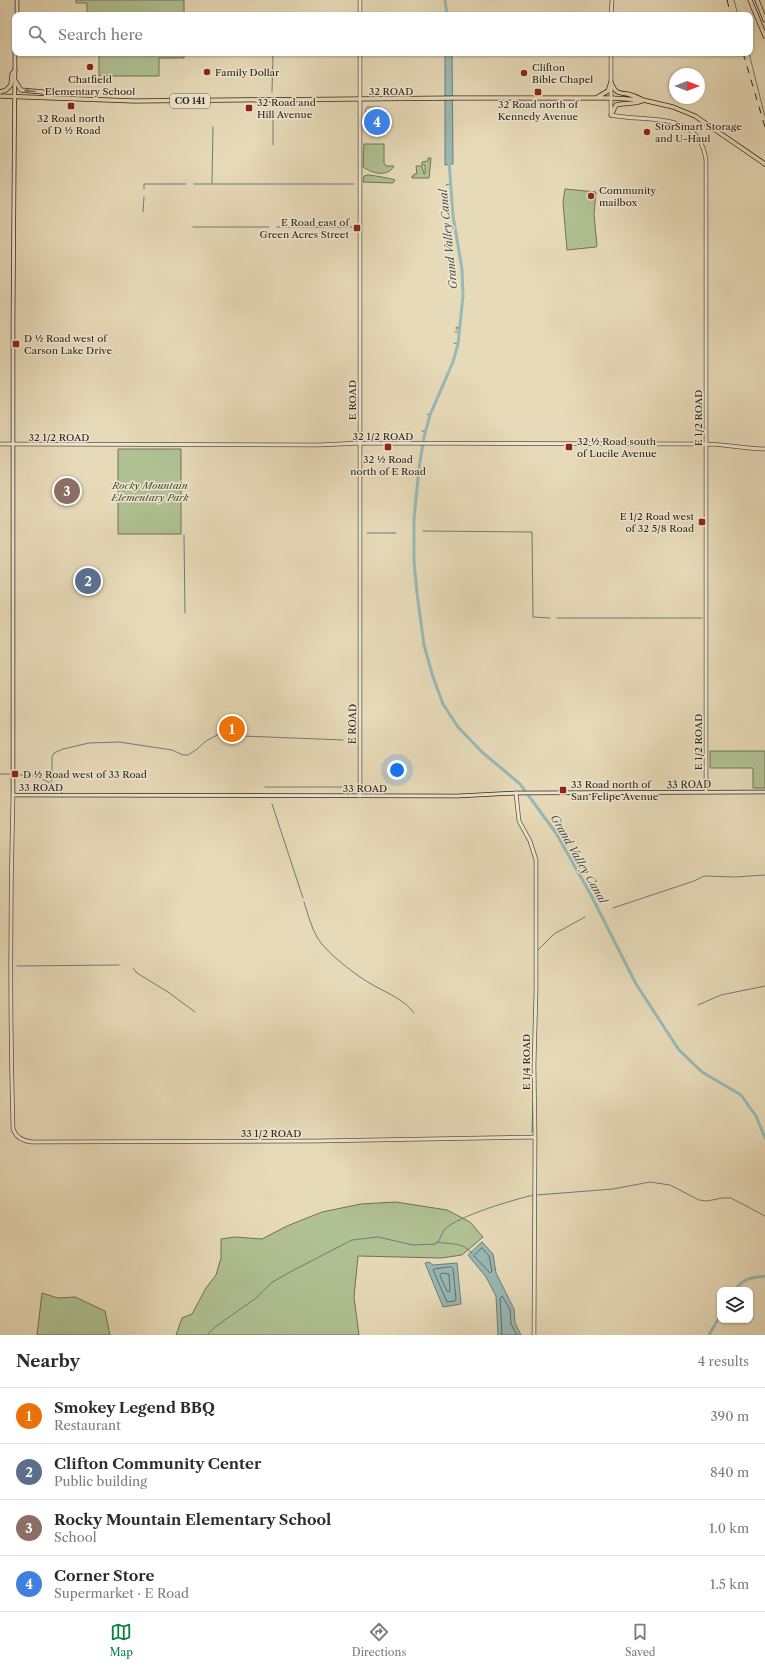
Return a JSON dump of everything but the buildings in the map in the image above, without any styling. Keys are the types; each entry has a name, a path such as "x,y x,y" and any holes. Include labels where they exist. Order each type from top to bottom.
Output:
{"main road":[{"path":"750,0 765,36"},
{"path":"757,0 765,20"},
{"path":"0,92 6,90 11,85 14,70"},
{"path":"14,79 21,90 43,92 51,98"},
{"path":"595,98 608,91 611,82"},
{"path":"611,82 617,92 630,94 643,100"},
{"name":"32 ROAD","path":"0,96 134,101 444,98 611,98 643,100 673,107 695,116 764,163"},
{"path":"611,115 616,105 635,104 643,100"}],"street":[{"path":"17,0 17,12"},
{"path":"360,0 360,12"},
{"path":"612,0 612,12"},
{"path":"13,795 15,56"},
{"name":"E ROAD","path":"360,56 360,796"},
{"path":"611,56 611,115"},
{"name":"E 1/2 ROAD","path":"611,115 625,118 660,119 672,122 687,129 696,136 704,150 707,167 706,792"},
{"name":"32 1/2 ROAD","path":"0,444 706,444 730,445 748,449 765,449"},
{"name":"33 ROAD","path":"13,795 458,796 516,793 765,792"},
{"name":"E 1/4 ROAD","path":"516,793 519,821 530,841 536,860 534,1335"},
{"name":"33 1/2 ROAD","path":"13,795 10,906 12,946 11,1057 13,1129 14,1133 22,1140 32,1142 317,1141 535,1137"}],"green space":[{"path":"76,0 184,0 184,12 87,12 87,3 76,3"},
{"path":"99,56 184,56 184,58 159,58 159,76 99,76"},
{"path":"364,144 384,144 384,163 386,166 394,166 391,170 379,173 363,167"},
{"path":"428,158 431,158 429,178 412,178 414,174 417,174 416,166 422,166 425,174 425,165 422,165 422,162 428,161"},
{"path":"368,175 395,180 393,183 363,182 364,176"},
{"path":"565,189 596,192 594,214 596,247 567,250 563,202"},
{"name":"Rocky Mountain Elementary Park","path":"118,449 181,449 181,534 118,534"},
{"path":"710,751 765,751 765,788 753,788 753,768 710,768"},
{"path":"396,1202 447,1210 470,1222 483,1237 462,1255 441,1258 358,1256 354,1297 359,1335 176,1335 182,1318 192,1314 206,1288 216,1275 221,1258 221,1239 235,1237 262,1239 287,1226 322,1212 361,1204"},
{"path":"42,1293 58,1298 75,1297 105,1311 110,1335 37,1335"}],"water":[{"path":"445,56 452,56 453,164 445,165"},
{"path":"482,1242 493,1254 496,1273 514,1309 515,1323 521,1335 498,1335 496,1296 486,1277 468,1255"},
{"path":"429,1262 433,1265 457,1263 461,1304 443,1307 425,1263"}],"waterway":[{"name":"Grand Valley Canal","path":"445,0 447,12"},
{"path":"734,0 737,12"},
{"path":"272,92 273,56"},
{"path":"750,56 765,117"},
{"path":"365,112 367,107 380,107"},
{"path":"273,117 273,145"},
{"path":"212,183 213,127"},
{"name":"Grand Valley Canal","path":"449,161 453,216 462,269 463,296 458,344 453,362 430,415 424,437 419,468 414,519 414,561 417,593 424,645 433,677 443,704 458,727 482,752 520,784 556,833 591,895 636,984 679,1050 702,1072 741,1095 756,1116 765,1138"},
{"path":"144,189 144,184 186,184"},
{"path":"194,184 354,184"},
{"name":"Grand Valley Canal","path":"446,185 450,184"},
{"path":"143,212 144,197"},
{"path":"193,227 269,227"},
{"path":"277,227 354,227"},
{"name":"Grand Valley Canal","path":"456,327 460,328"},
{"name":"Grand Valley Canal","path":"454,343 458,344"},
{"path":"423,531 532,532 533,617 550,618"},
{"path":"367,533 396,533"},
{"path":"184,535 185,613"},
{"path":"557,618 702,618"},
{"path":"20,775 37,776 50,783 52,780 52,757 54,753 63,749 89,743 119,742 172,750 183,755 188,755 206,741 217,735 343,740"},
{"path":"0,774 10,774"},
{"path":"50,783 56,787"},
{"path":"56,787 62,793"},
{"path":"265,787 354,787"},
{"path":"272,804 303,898"},
{"path":"613,908 694,881 704,876 735,877 765,875"},
{"path":"304,902 315,933 327,950 334,957 367,981 406,1004 414,1013"},
{"path":"537,951 554,934 585,917"},
{"path":"17,966 119,965"},
{"path":"133,968 137,973 168,992 195,1012"},
{"path":"698,1005 721,995 765,986"},
{"path":"532,1132 533,1102"},
{"path":"537,1195 613,1189 650,1182 670,1185 699,1200 707,1201 731,1198 765,1216"},
{"path":"438,1242 445,1229 462,1219 501,1204 534,1195"},
{"path":"207,1335 215,1327 256,1298 271,1283 352,1240 378,1237 413,1245 436,1244 437,1242 456,1244 468,1249 472,1253"},
{"name":"Grand Valley Canal","path":"737,1287 741,1283 752,1278 765,1276"},
{"name":"Grand Valley Canal","path":"709,1335 717,1321"}],"railway":[{"path":"727,0 730,12"},
{"path":"744,56 765,127"}],"place":[{"name":"Chatfield Elementary School","path":"90,67"},
{"name":"Family Dollar","path":"207,72"},
{"name":"Clifton Bible Chapel","path":"524,73"},
{"name":"32 Road north of Kennedy Avenue","path":"538,92"},
{"name":"32 Road north of D ½ Road","path":"71,106"},
{"name":"32 Road and Hill Avenue","path":"249,108"},
{"name":"Corner Store","path":"377,122"},
{"name":"StorSmart Storage and U-Haul","path":"647,132"},
{"name":"Community mailbox","path":"591,196"},
{"name":"E Road east of Green Acres Street","path":"357,228"},
{"name":"D ½ Road west of Carson Lake Drive","path":"16,344"},
{"name":"32 ½ Road north of E Road","path":"388,447"},
{"name":"32 ½ Road south of Lucile Avenue","path":"569,447"},
{"name":"Rocky Mountain Elementary School","path":"67,491"},
{"name":"E 1/2 Road west of 32 5/8 Road","path":"702,522"},
{"name":"Clifton Community Center","path":"88,581"},
{"name":"Smokey Legend BBQ","path":"232,729"},
{"name":"D ½ Road west of 33 Road","path":"15,774"},
{"name":"33 Road north of San Felipe Avenue","path":"563,790"}]}
